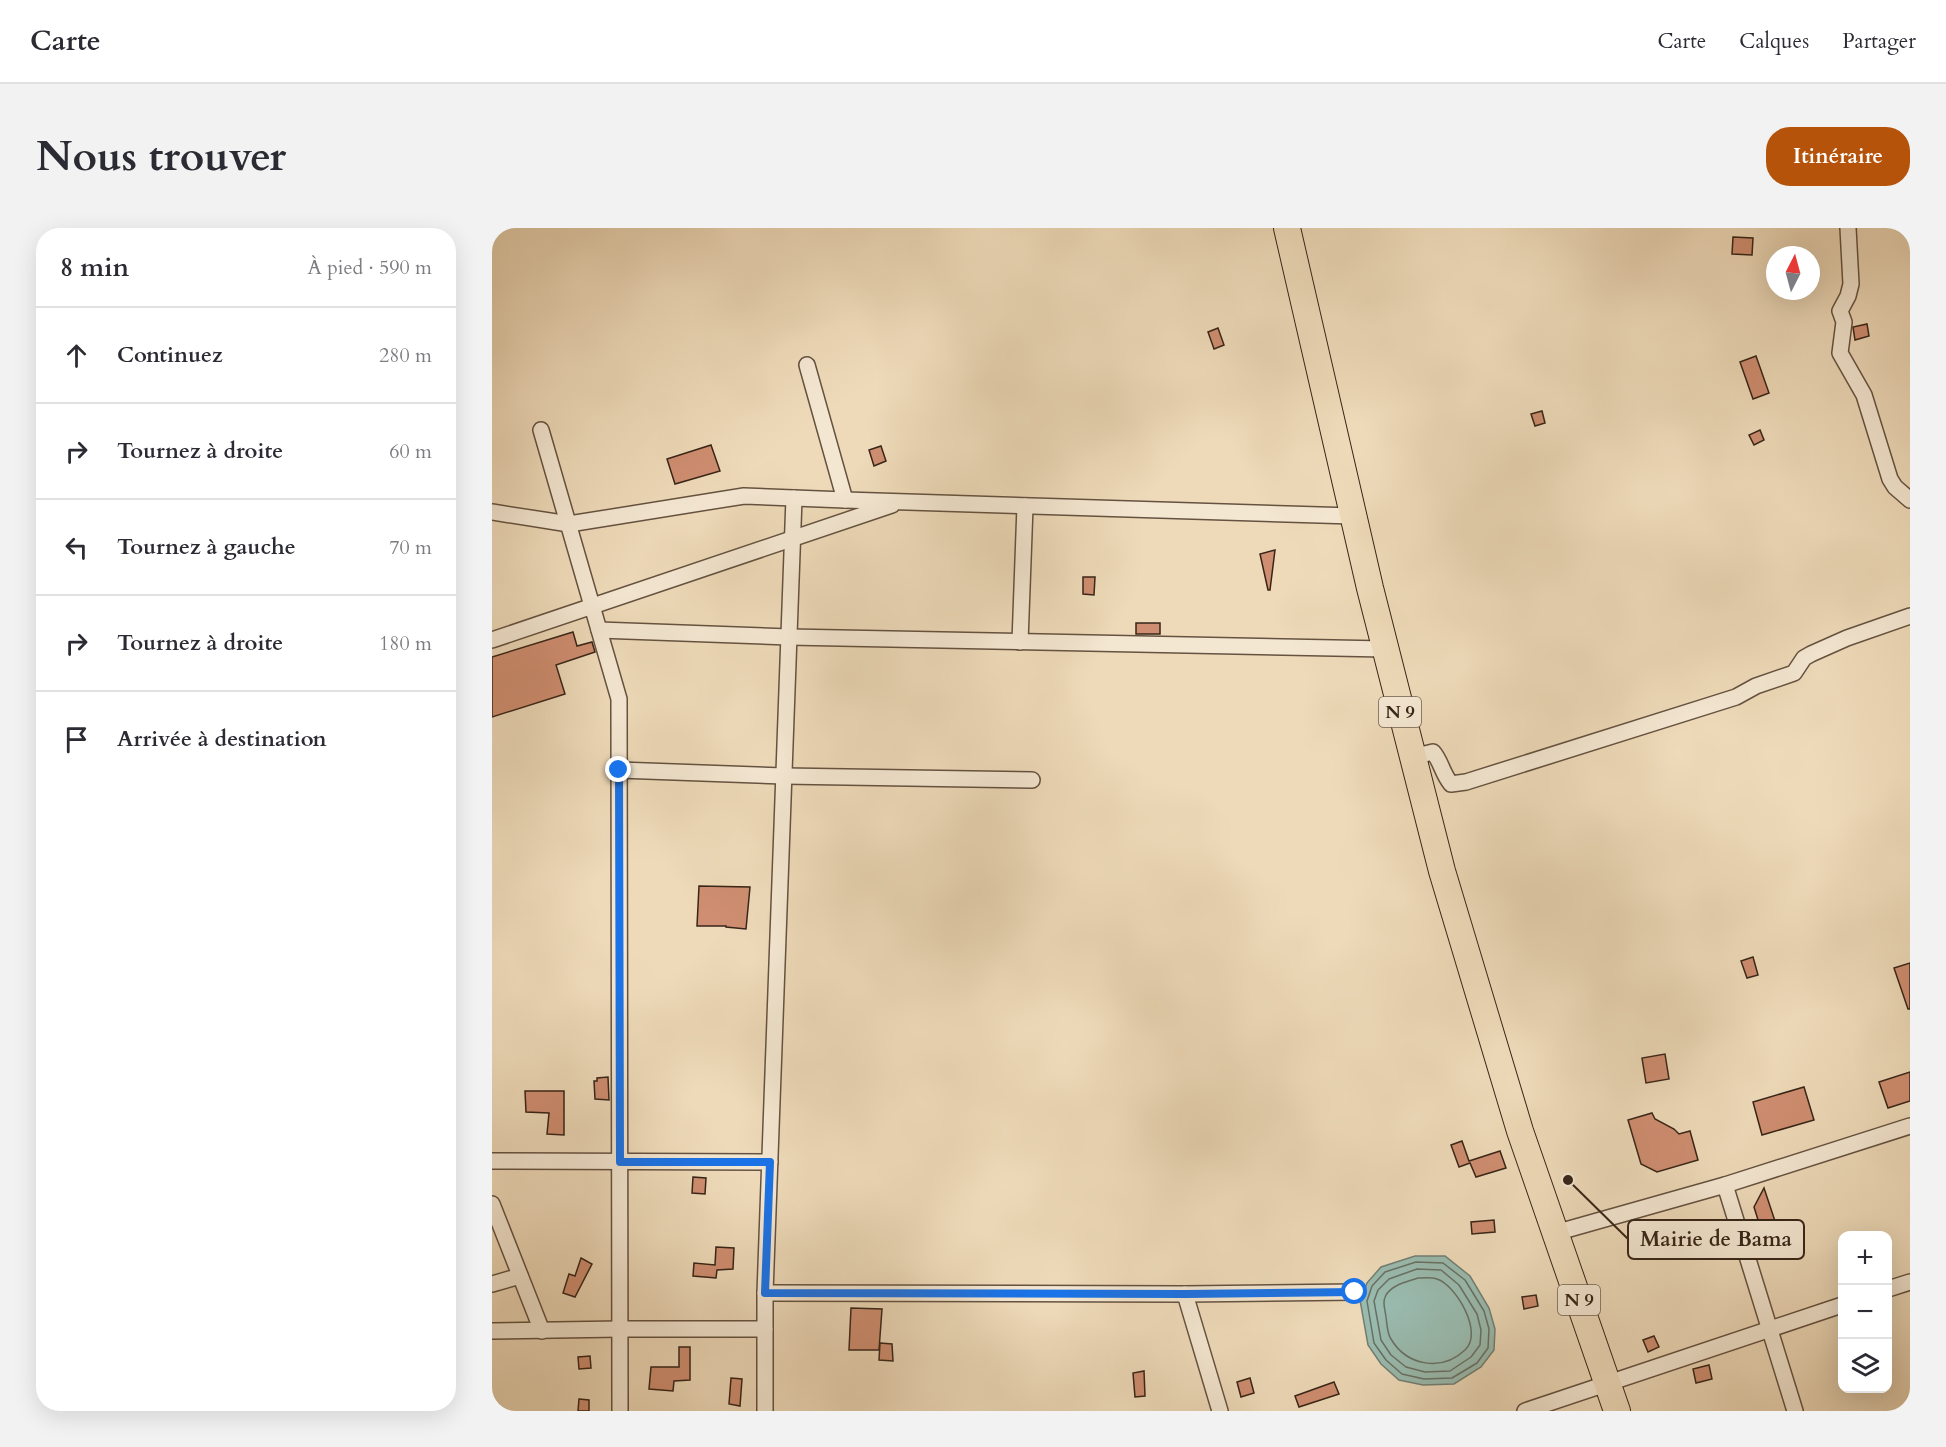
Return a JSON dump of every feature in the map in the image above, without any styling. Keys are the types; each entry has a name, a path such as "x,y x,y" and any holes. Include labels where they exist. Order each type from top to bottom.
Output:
{"main road":[{"name":"N 9","path":"1287,228 1385,649 1442,871 1494,1049 1617,1411"}],"street":[{"path":"1848,228 1851,284 1840,311 1844,322 1840,353 1864,395 1890,479 1895,487 1910,500"},
{"path":"807,365 845,500"},
{"path":"541,430 619,699 620,1411"},
{"path":"492,512 569,524 744,495 1353,516"},
{"path":"765,1411 765,1293 794,498"},
{"path":"492,640 900,502"},
{"path":"1020,642 1025,506"},
{"path":"1412,757 1433,752 1443,776 1451,784 1466,782 1736,697 1756,686 1794,673 1804,658 1811,654 1857,634 1910,616"},
{"path":"599,630 789,637 1385,649"},
{"path":"619,770 784,776 1032,780"},
{"path":"1555,1233 1725,1185 1910,1126"},
{"path":"492,1161 770,1162"},
{"path":"1725,1185 1796,1411"},
{"path":"492,1204 542,1331"},
{"path":"492,1284 520,1276"},
{"path":"1892,1287 1910,1282"},
{"path":"765,1293 1355,1292"},
{"path":"1185,1294 1220,1411"},
{"path":"1525,1411 1838,1306"},
{"path":"492,1331 765,1329"}],"water":[{"path":"1415,1256 1445,1256 1470,1276 1489,1308 1495,1329 1494,1350 1481,1367 1454,1384 1423,1385 1399,1380 1381,1364 1368,1345 1360,1300 1367,1283 1381,1267"}],"building":[{"path":"1733,237 1753,238 1752,255 1732,254"},
{"path":"1867,324 1869,336 1855,340 1853,327"},
{"path":"1218,328 1224,345 1214,349 1208,332"},
{"path":"1756,356 1769,393 1753,399 1740,362"},
{"path":"1542,411 1545,423 1535,426 1531,414"},
{"path":"1760,430 1764,440 1754,445 1749,435"},
{"path":"711,445 720,471 675,484 667,459"},
{"path":"881,446 886,461 874,466 869,450"},
{"path":"1275,550 1270,590 1268,590 1260,554"},
{"path":"1083,577 1095,577 1094,595 1083,594"},
{"path":"1136,623 1160,623 1160,634 1136,634"},
{"path":"573,632 577,646 592,642 595,652 556,665 565,694 492,717 492,657"},
{"path":"699,886 750,887 746,929 697,926"},
{"path":"1753,957 1758,975 1747,978 1741,961"},
{"path":"1910,963 1910,1009 1908,1009 1894,968"},
{"path":"1665,1054 1669,1079 1646,1083 1642,1058"},
{"path":"1910,1072 1910,1101 1888,1108 1879,1082"},
{"path":"608,1077 609,1100 595,1099 594,1081 597,1081 597,1078"},
{"path":"1804,1087 1814,1120 1762,1135 1753,1102"},
{"path":"525,1091 564,1091 564,1135 547,1134 549,1113 526,1112"},
{"path":"1652,1113 1655,1119 1679,1134 1690,1131 1698,1160 1657,1172 1641,1164 1628,1120"},
{"path":"1462,1141 1469,1161 1500,1151 1506,1168 1476,1177 1470,1163 1459,1167 1451,1145"},
{"path":"693,1177 706,1178 705,1194 692,1193"},
{"path":"1764,1188 1780,1236 1764,1239 1754,1207"},
{"path":"1494,1220 1495,1232 1472,1234 1471,1222"},
{"path":"716,1247 734,1248 733,1269 717,1270 716,1278 693,1276 694,1263 715,1265"},
{"path":"581,1258 592,1264 575,1297 563,1293 569,1274 575,1276"},
{"path":"1536,1295 1538,1306 1524,1309 1522,1297"},
{"path":"851,1308 882,1309 879,1350 849,1350"},
{"path":"1654,1336 1659,1347 1648,1352 1643,1340"},
{"path":"880,1343 892,1344 893,1361 879,1360"},
{"path":"679,1347 690,1347 690,1380 674,1381 673,1391 649,1389 651,1367 679,1367"},
{"path":"590,1356 591,1368 579,1369 578,1357"},
{"path":"1709,1365 1712,1379 1696,1383 1693,1369"},
{"path":"1144,1371 1145,1396 1135,1397 1133,1373"},
{"path":"731,1378 742,1379 740,1406 729,1404"},
{"path":"1250,1378 1254,1393 1241,1397 1237,1382"},
{"path":"1334,1382 1339,1394 1299,1407 1295,1396"},
{"path":"579,1399 589,1400 589,1411 578,1411"}],"place":[{"name":"Mairie de Bama","path":"1568,1180"}],"route":[{"path":"619,770 620,1162 770,1162 765,1293 1355,1292"}]}
